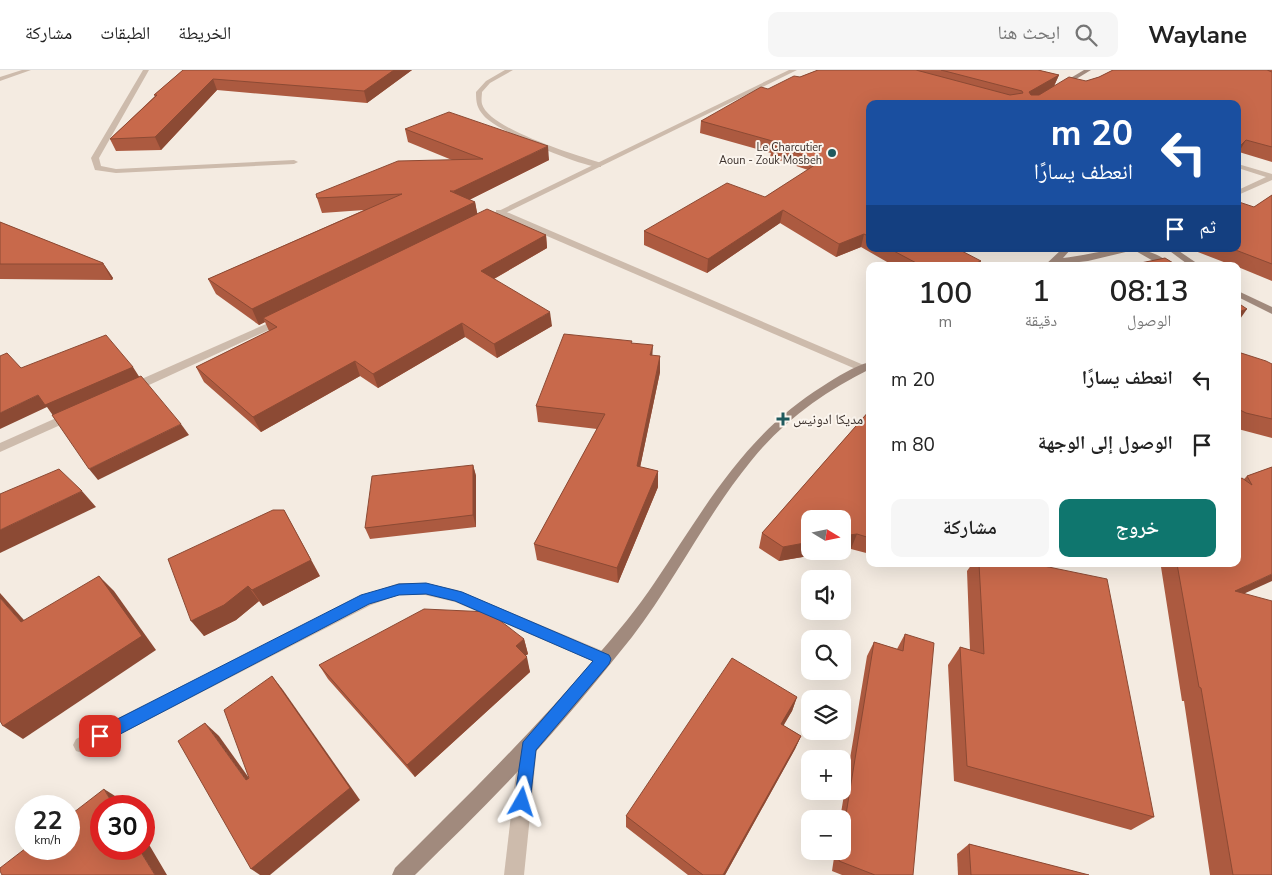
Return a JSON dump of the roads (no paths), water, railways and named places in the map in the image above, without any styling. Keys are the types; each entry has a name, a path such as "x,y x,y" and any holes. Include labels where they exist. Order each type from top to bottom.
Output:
{"main road":[{"path":"1036,100 1088,70"},
{"path":"1053,262 1065,252"},
{"path":"1059,262 1116,252"},
{"path":"1142,252 1161,262"},
{"path":"1175,252 1190,262"},
{"path":"1241,296 1272,312"},
{"path":"402,875 528,747 604,659 653,599 746,458 768,434 794,411 866,366"}],"street":[{"path":"0,79 28,70"},
{"path":"146,70 95,158 98,168 116,171 294,162"},
{"path":"510,70 491,80 480,90 477,98 481,109 489,118 513,133 598,165"},
{"path":"482,221 794,70"},
{"path":"1241,167 1272,177"},
{"path":"1241,192 1272,177"},
{"path":"499,212 866,366"},
{"path":"124,392 291,315"},
{"path":"0,448 80,412"},
{"path":"82,745 366,600 399,589 426,589 457,596 604,659"},
{"path":"514,875 528,747"}],"place":[{"name":"Le Charcutier Aoun - Zouk Mosbeh","path":"832,153"},
{"name":"مديكا ادونيس","path":"783,419"}]}
